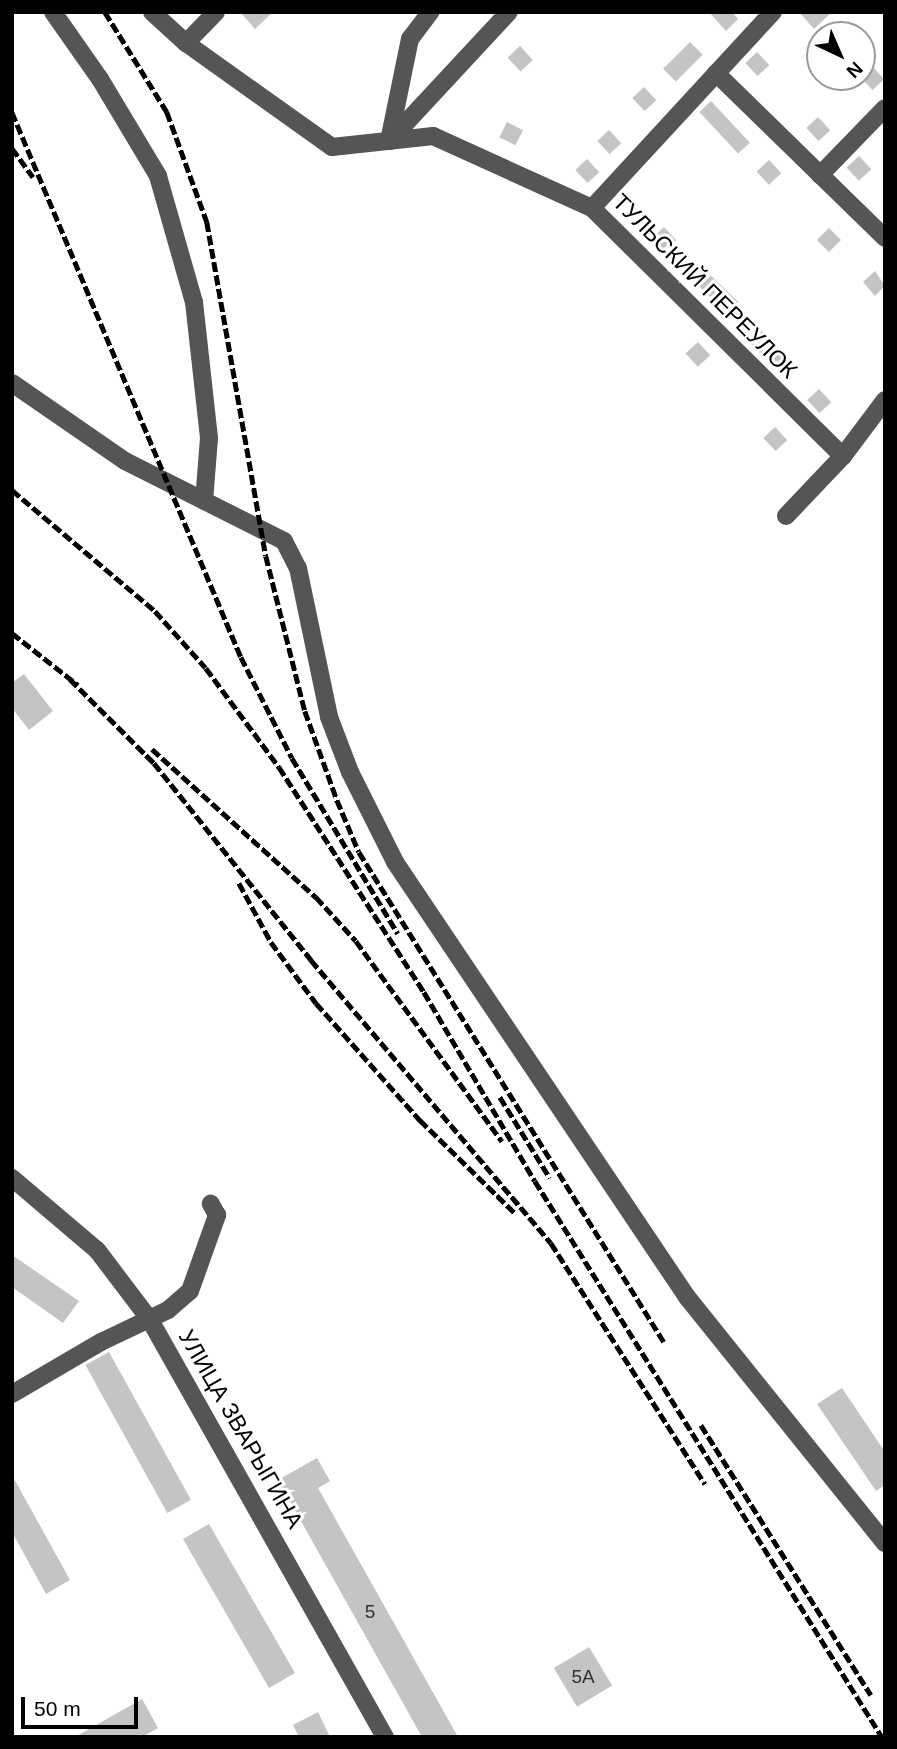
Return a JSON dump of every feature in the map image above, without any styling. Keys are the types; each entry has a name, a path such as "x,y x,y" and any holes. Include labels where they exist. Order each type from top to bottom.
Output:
{"street":[{"path":"53,12 100,79 158,176 194,302 209,438 204,501"},
{"name":"ТУЛЬСКИЙ ПЕРЕУЛОК","path":"152,12 186,43 332,147 433,136 592,208 843,456"},
{"path":"186,43 216,12"},
{"path":"389,141 410,39 430,12"},
{"path":"389,141 509,12"},
{"path":"592,208 773,12"},
{"path":"716,73 885,238"},
{"path":"820,175 885,108"},
{"path":"12,383 125,461 284,541 298,568 329,717 350,772 395,862 687,1297 885,1542"},
{"path":"786,516 843,456 885,400"},
{"name":"УЛИЦА ЗВАРЫГИНА","path":"12,1178 97,1250 150,1320 385,1737"},
{"path":"12,1394 150,1320 190,1291 217,1215 211,1204"}],"building":[{"path":"240,12 273,12 255,29"},
{"path":"709,12 732,12 738,19 726,31"},
{"path":"799,12 832,12 822,21 807,21"},
{"path":"690,42 703,55 676,82 663,69"},
{"path":"520,46 533,60 521,71 508,58"},
{"path":"757,52 769,65 758,76 745,63"},
{"path":"876,70 884,79 876,87"},
{"path":"644,87 656,100 645,111 632,98"},
{"path":"711,101 750,143 738,154 699,112"},
{"path":"818,117 830,130 819,141 806,128"},
{"path":"507,122 523,130 515,145 499,137"},
{"path":"609,130 621,143 610,154 597,141"},
{"path":"859,156 871,169 859,181 847,168"},
{"path":"587,159 599,172 588,183 575,170"},
{"path":"769,160 781,173 769,185 757,172"},
{"path":"664,227 676,240 665,251 652,238"},
{"path":"829,228 841,240 829,252 817,240"},
{"path":"700,265 739,303 728,314 689,277"},
{"path":"875,271 885,286 875,296 863,282"},
{"path":"761,330 797,366 785,378 749,342"},
{"path":"698,342 710,355 698,367 686,354"},
{"path":"819,389 831,402 820,413 807,400"},
{"path":"775,427 787,440 776,451 763,438"},
{"path":"24,674 53,711 29,730 12,708 12,683"},
{"path":"12,1255 79,1301 63,1323 12,1287"},
{"path":"109,1352 191,1500 167,1513 85,1365"},
{"path":"842,1388 885,1452 885,1485 876,1491 817,1404"},
{"path":"317,1458 330,1481 318,1488 458,1737 422,1737 278,1480"},
{"path":"12,1475 70,1580 46,1594 12,1532"},
{"path":"209,1524 295,1673 269,1688 183,1539"},
{"path":"589,1647 612,1686 577,1707 554,1668"},
{"path":"142,1699 158,1728 142,1737 75,1737"},
{"path":"318,1712 330,1737 299,1737 293,1725"}],"railway":[{"path":"105,12 167,112 207,222 266,556 305,711 337,800 359,852 664,1342"},
{"path":"12,112 241,657 292,758 398,934"},
{"path":"12,148 33,177"},
{"path":"12,490 155,611 206,668 279,767 424,992 535,1181 882,1737"},
{"path":"12,633 78,685"},
{"path":"70,679 154,763 311,960 551,1243 705,1484"},
{"path":"152,749 316,897 356,941 502,1141"},
{"path":"239,883 271,942 316,1003 420,1120 516,1214"},
{"path":"500,1097 550,1178"},
{"path":"701,1425 871,1695"}]}
